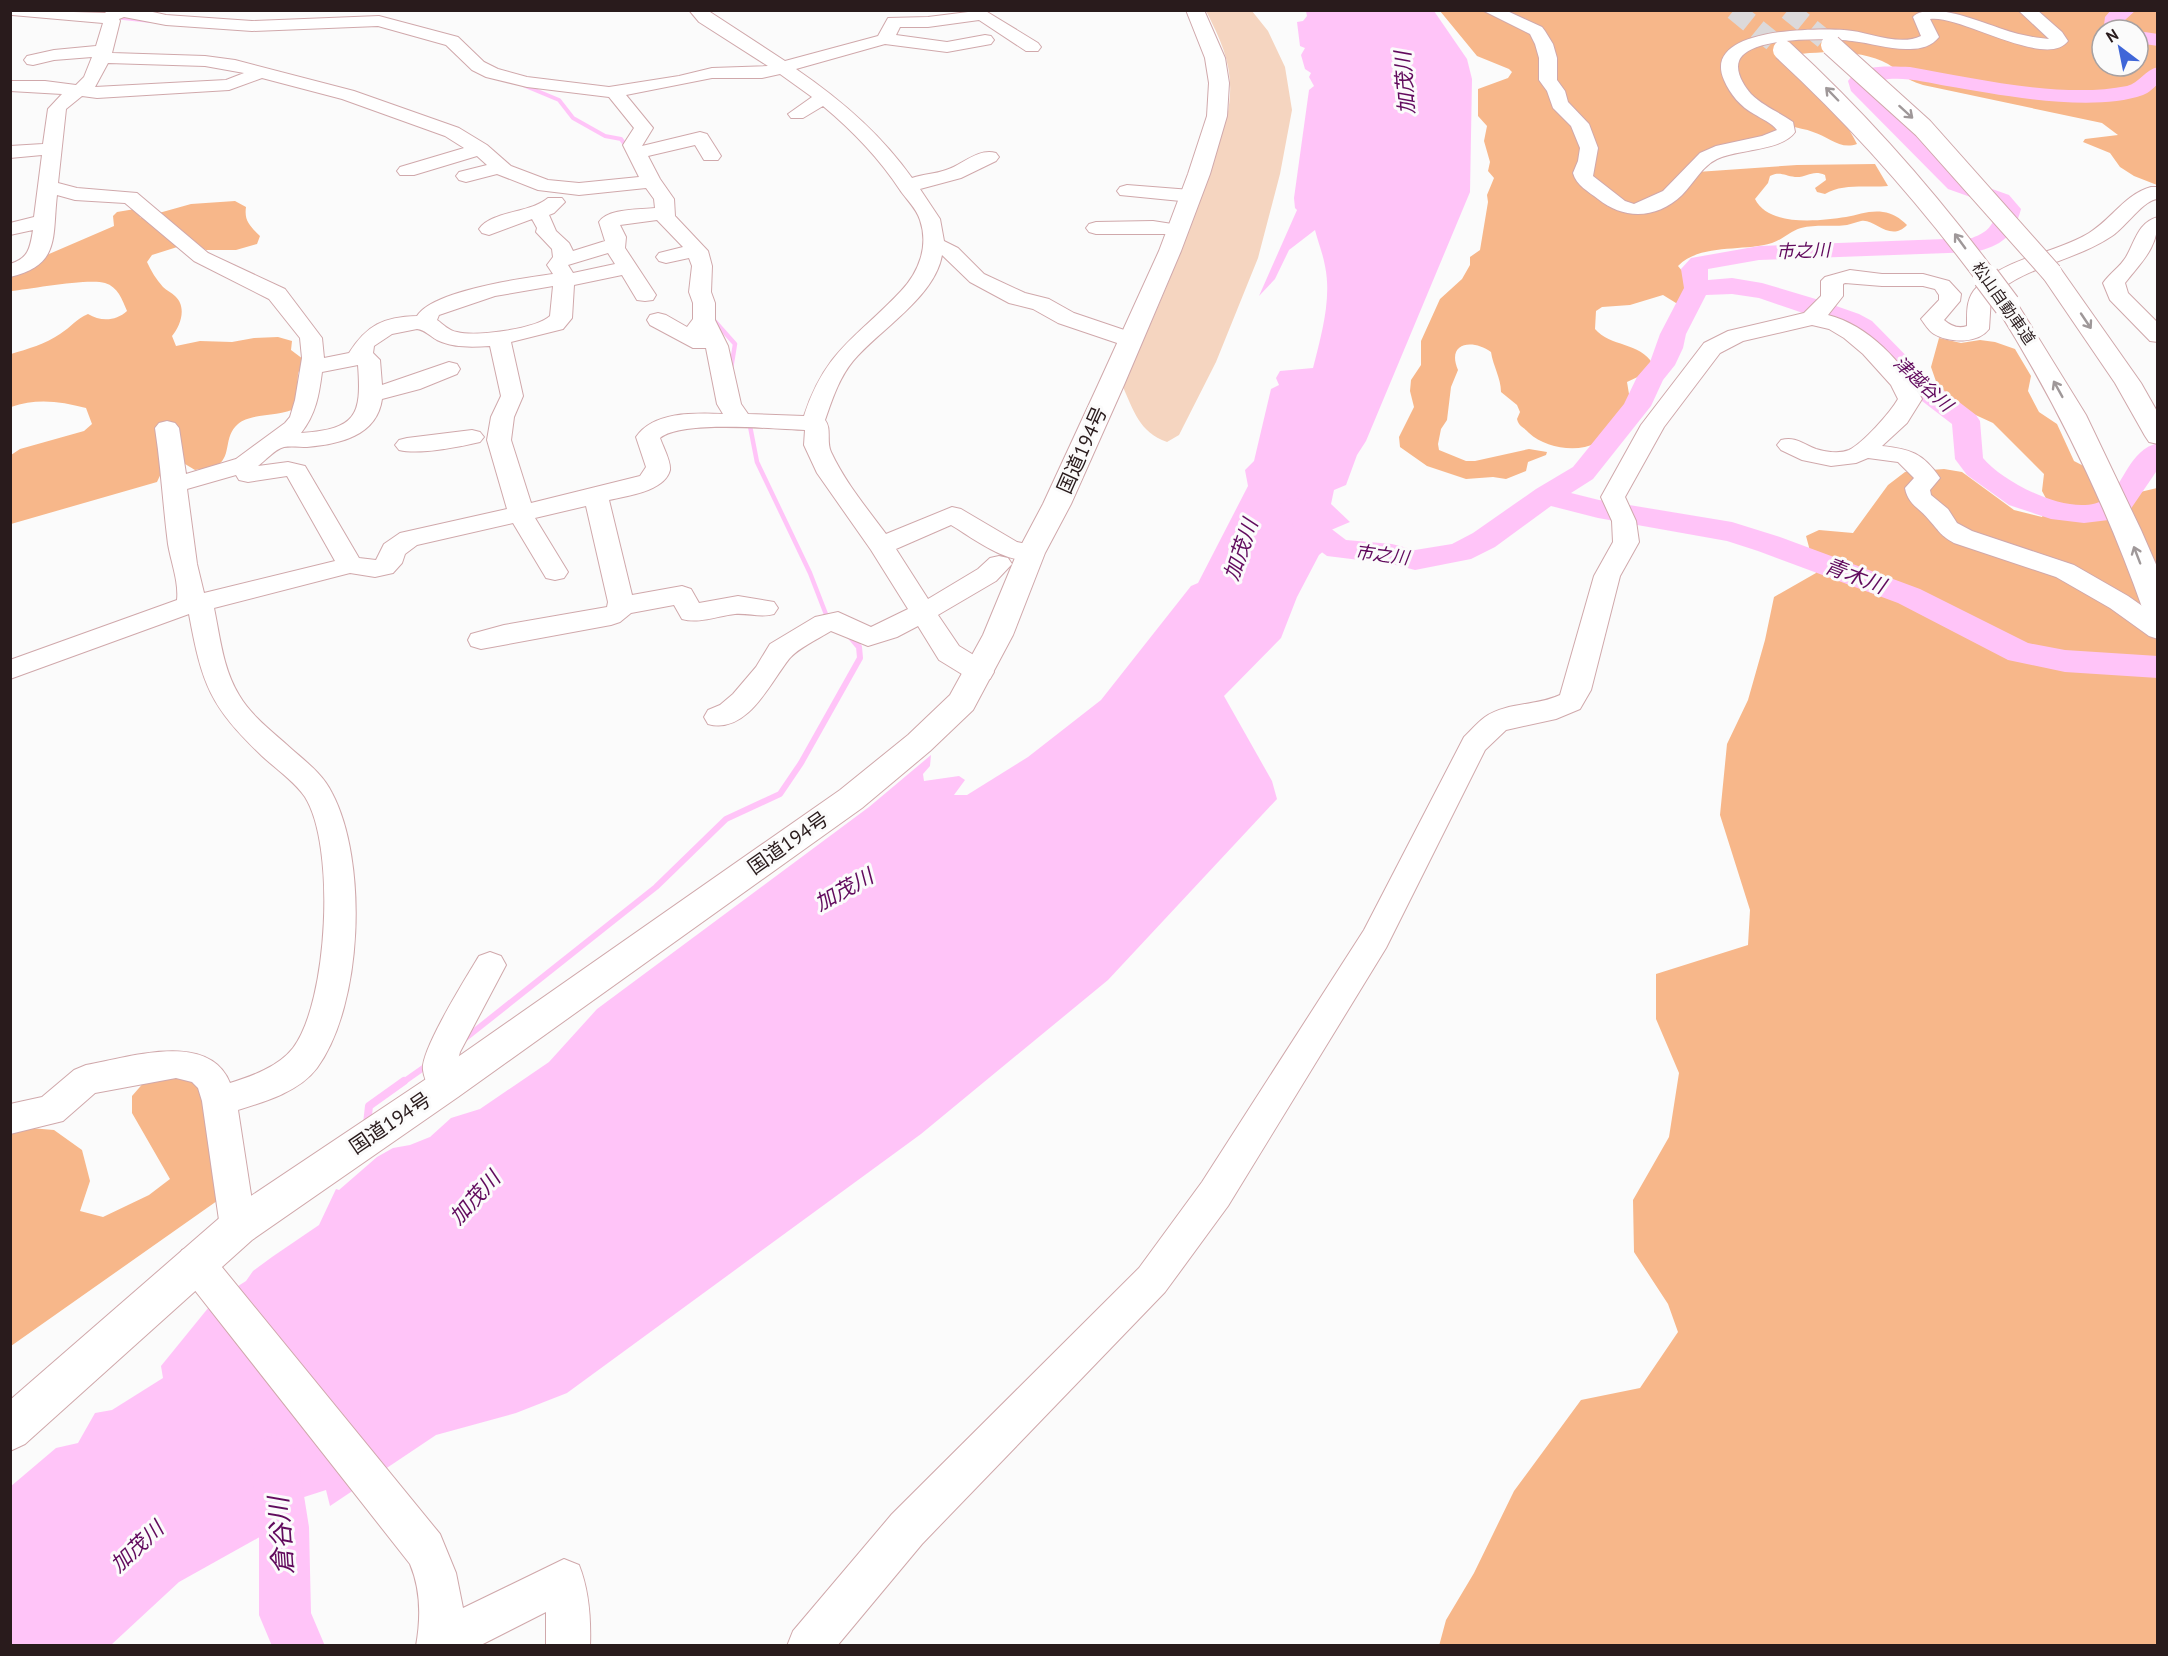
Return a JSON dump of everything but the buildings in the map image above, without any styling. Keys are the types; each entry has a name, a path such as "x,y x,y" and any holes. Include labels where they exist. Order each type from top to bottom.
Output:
{"highway":[{"name":"国道194号","path":"10,1429 201,1270 238,1227 446,1086 851,799 919,743 962,702 998,635 1031,553 1057,504 1131,340 1191,196 1217,116 1219,95 1215,58 1195,10"},
{"path":"1827,42 1923,128 2052,273 2128,384 2157,436"},
{"name":"松山自動車道","path":"1780,47 1825,87 1897,164 1948,225 2007,305 2036,350 2086,440 2121,513 2157,610"}],"street":[{"path":"12,10 114,14 223,24 342,24 373,15 452,41 478,66 507,78 552,86 613,91 706,75 751,74 881,44 947,47 985,40"},
{"path":"223,24 234,16 235,10"},
{"path":"697,10 705,18 825,97 879,148 930,219 934,230 930,265 920,283 870,329 844,357 831,377 813,423"},
{"path":"1490,10 1536,31 1547,52 1548,80 1556,91 1559,104 1580,124 1589,148 1588,161 1582,173 1584,178 1618,205 1635,210 1670,194 1691,170 1714,153 1752,146 1786,132 1786,126 1780,121 1748,102 1730,71 1729,61 1733,55 1755,41 1774,37 1829,34 1862,37 1897,44 1921,43 1930,37 1921,17 1935,13 1956,17 2007,36 2048,44 2059,41 2026,10"},
{"path":"10,271 28,265 40,253 57,110 64,98 89,84 102,55 114,14"},
{"path":"881,44 894,22 928,22 982,15 1032,47"},
{"path":"10,72 54,55 203,56 294,81 343,99 371,103 452,132 480,149 501,167 545,186 579,189 651,182"},
{"path":"685,64 706,75"},
{"path":"10,86 45,86 75,92 155,96 229,85 261,72"},
{"path":"803,81 826,75"},
{"path":"276,91 294,81"},
{"path":"613,91 644,128 632,145 647,170 651,182 664,200 665,217 697,250 702,266 700,292 704,303 704,320 717,346 729,404 737,417 743,421"},
{"path":"796,114 825,97"},
{"path":"314,105 343,99"},
{"path":"383,124 427,123"},
{"path":"637,153 700,138 711,156"},
{"path":"10,152 52,149"},
{"path":"407,171 480,149"},
{"path":"909,188 919,180 942,177 965,178 983,158 989,157"},
{"path":"466,176 501,167"},
{"path":"49,186 75,194 130,197 201,257 277,294 311,339 307,400 301,418 293,428 245,464 175,485"},
{"path":"518,196 545,186"},
{"path":"502,222 538,213 547,209 561,196 579,189"},
{"path":"1127,191 1191,196"},
{"path":"808,1646 907,1529 1152,1280 1215,1194 1375,939 1474,744 1496,723 1512,717 1556,709 1570,702 1577,690 1606,576 1626,542 1624,521 1613,497 1653,425 1712,348 1721,341 1819,312 1832,296 1832,281 1840,277 1923,280 1942,285 1950,294 1949,301 1932,320 1935,326 1952,333 1963,335 1972,333 1978,329 1978,301 1982,294 2001,279 2031,264 2076,249 2113,226 2142,196 2157,193"},
{"path":"311,366 353,359 360,355 366,341 375,334 398,325 424,323 437,327 440,333 454,339 499,338 555,324 561,318 562,247 546,232 547,228 538,213"},
{"path":"645,295 637,279 631,276 614,245 616,237 609,222 612,215 647,217 665,213"},
{"path":"10,229 45,221"},
{"path":"2157,224 2147,231 2134,260 2120,273 2114,283 2118,295 2157,336"},
{"path":"1095,228 1153,227 1178,230"},
{"path":"933,244 951,252 978,278 1017,298 1041,304 1066,318 1131,340"},
{"path":"563,273 614,245"},
{"path":"666,257 697,250"},
{"path":"10,260 36,257"},
{"path":"424,323 431,311 491,290 563,273 628,268"},
{"path":"1789,445 1810,455 1831,459 1856,456 1899,418 1910,399 1906,388 1891,370 1853,334 1819,312"},
{"path":"658,320 700,343 703,342 698,327 704,320"},
{"path":"499,338 512,396 507,403 499,429 499,440 521,514 555,572"},
{"path":"276,440 293,442 311,439 350,430 358,425 365,416 370,395 369,360 360,355"},
{"path":"370,395 412,384 449,369"},
{"path":"507,403 537,401"},
{"path":"10,670 175,609 350,565 375,569 384,567 389,563 393,550 409,539 628,488 653,477 658,467 648,437 657,429 703,420 813,423 817,425 816,445 829,473 881,546 950,653 980,672"},
{"path":"167,428 182,553 213,667 222,690 242,719 318,794 332,829 337,857 339,946 327,1015 316,1040 304,1059 282,1076 244,1094 219,1101"},
{"path":"407,445 432,441 458,441 473,430 484,443 499,440"},
{"path":"1862,450 1905,456 1928,478 1917,488 1919,498 1939,515 1948,529 1963,537 2065,571 2119,602 2157,630"},
{"path":"245,464 248,475 288,469 296,471 350,565"},
{"path":"481,640 611,616 619,611 621,602 596,496"},
{"path":"881,546 952,515 1009,548 1031,553"},
{"path":"718,717 730,712 743,701 766,674 780,651 824,623 838,621 868,637 888,631 971,586 999,564"},
{"path":"725,595 754,589 778,631 791,642"},
{"path":"620,606 682,595 690,613 738,604 765,608"},
{"path":"446,1086 439,1068 444,1050 490,965"},
{"path":"10,1119 51,1110 86,1080 176,1064 202,1070 212,1080 219,1101 238,1227"},
{"path":"201,1270 425,1549 439,1581 441,1593 442,1624 438,1644"},
{"path":"438,1644 564,1580 569,1623 568,1646"}],"shaded area":[{"path":"1206,11 1252,11 1268,31 1285,67 1292,110 1280,174 1258,258 1216,362 1179,435 1167,442 1150,433 1138,420 1122,385 1153,319 1180,253 1227,117 1230,88 1227,62 1219,37"},
{"path":"1440,11 2157,11 2157,185 2134,176 2120,167 2110,153 2083,142 2085,139 2118,135 2102,123 1923,85 1907,78 1888,64 1863,55 1833,52 1777,57 1832,109 1851,132 1857,144 1840,144 1819,134 1790,126 1781,131 1726,148 1697,172 1797,165 1875,164 1888,186 1840,188 1825,194 1817,192 1815,188 1826,180 1825,175 1813,173 1795,177 1777,174 1770,176 1768,183 1755,199 1762,208 1783,218 1822,220 1878,212 1893,215 1907,225 1895,232 1866,221 1847,225 1807,227 1797,229 1779,240 1761,246 1698,254 1678,266 1690,283 1684,304 1676,303 1663,295 1630,305 1602,307 1596,311 1595,329 1601,335 1641,352 1653,364 1646,373 1627,382 1630,400 1596,443 1588,446 1561,447 1544,442 1529,433 1518,422 1520,412 1517,405 1501,392 1491,352 1477,345 1463,346 1456,354 1455,361 1458,370 1451,387 1447,420 1441,429 1439,450 1466,461 1529,449 1547,452 1546,455 1528,462 1526,471 1506,479 1493,477 1466,479 1427,466 1400,447 1399,437 1414,407 1410,391 1411,380 1421,365 1421,341 1440,299 1462,279 1470,265 1470,257 1480,250 1488,202 1487,195 1494,178 1488,171 1490,162 1484,141 1487,126 1478,116 1478,89 1508,78 1512,72 1477,56"},
{"path":"235,201 246,207 248,223 260,236 257,244 236,250 206,250 193,242 152,255 147,262 158,281 179,300 181,305 180,321 172,336 176,346 200,341 232,342 254,338 278,337 292,341 291,350 303,359 298,374 296,408 282,413 250,418 238,424 233,429 225,456 216,466 195,470 180,461 164,467 157,482 11,524 11,455 20,449 84,431 92,424 86,408 57,402 30,402 11,407 11,354 48,341 88,314 108,319 118,317 127,311 116,290 105,283 73,283 11,291 11,277 49,254 114,226 113,216 117,212 135,209 141,218 191,204"},
{"path":"1939,338 1961,343 1980,340 1995,342 2015,349 2031,376 2028,391 2039,412 2057,424 2074,461 2136,493 2157,488 2157,1645 1439,1646 1446,1620 1474,1573 1514,1491 1581,1400 1640,1388 1678,1332 1668,1304 1634,1252 1633,1200 1669,1137 1679,1073 1656,1019 1656,974 1748,945 1750,910 1720,815 1727,744 1748,700 1774,597 1816,573 1806,536 1819,530 1853,533 1888,485 1905,472 1944,469 1962,472 2014,510 2042,517 2049,504 2042,491 2044,474 1993,423 1956,406 1939,390 1931,367"},
{"path":"169,1073 192,1079 206,1097 224,1196 11,1346 10,1114 18,1127 54,1130 82,1150 90,1181 80,1211 103,1217 149,1195 170,1179 132,1113 132,1096 146,1080"}],"water":[{"name":"加茂川","path":"1306,11 1434,11 1467,59 1472,79 1470,192 1346,485 1334,490 1331,504 1350,522 1331,530 1326,549 1319,555 1297,597 1281,638 1224,696 1272,781 1277,799 1108,980 921,1134 567,1393 516,1413 436,1435 330,1506 326,1490 270,1508 265,1534 179,1582 111,1645 11,1645 10,1487 56,1448 78,1443 95,1413 112,1410 163,1378 161,1366 213,1302 246,1281 253,1271 319,1225 336,1189 339,1190 377,1157 393,1148 410,1145 430,1137 451,1118 480,1109 549,1062 597,1009 869,807 931,755 930,766 923,774 924,781 959,776 965,780 954,795 967,795 1028,757 1101,700 1191,586 1198,583 1248,486 1245,470 1254,461 1271,389 1279,385 1276,378 1280,371 1313,368 1325,317 1327,279 1315,230 1289,250 1275,279 1259,296 1297,210 1294,198 1309,90 1314,86 1309,77 1311,73 1305,69 1301,55 1305,48 1300,46 1297,22 1303,21 1307,16"}],"waterway":[{"name":"市之川","path":"2115,18 2126,10"},
{"path":"114,17 151,21"},
{"name":"市之川","path":"2150,39 2158,40"},
{"name":"市之川","path":"1697,288 1694,269 1700,263 1759,253 1975,245 1990,240 1999,233 2005,224 2009,209 2001,200 1956,184 1862,91 1859,81 1873,74 1910,73 2017,92 2076,95 2118,94 2138,90 2158,73"},
{"path":"523,85 559,100 573,118 605,136 621,139 628,149"},
{"name":"津越谷川","path":"1697,288 1732,286 1762,291 1810,305 1863,327 1919,385 1966,421 1969,459 1977,469 2019,499 2051,510 2084,514 2106,512 2120,503 2136,476 2158,451"},
{"name":"市之川","path":"1546,495 1583,473 1637,406 1651,377 1662,365 1670,348 1673,334 1697,288"},
{"path":"711,317 735,344 731,369"},
{"path":"749,421 757,462 810,573 829,622"},
{"name":"市之川","path":"1294,507 1314,531 1338,549 1392,554 1415,560 1460,552 1484,540 1546,495"},
{"name":"青木川","path":"1546,495 1598,509 1732,532 1769,544 1909,596 2020,652 2065,661 2158,667"},
{"path":"462,1041 656,887 726,819 780,794 801,763 860,658 859,647 849,635"},
{"path":"402,1083 429,1064"},
{"path":"367,1124 369,1106 404,1081"},
{"name":"倉谷川","path":"274,1458 284,1527 285,1615 299,1646"}],"tunnel":[{"path":"1734,10 1777,45"},
{"path":"1788,10 1824,39"}]}
